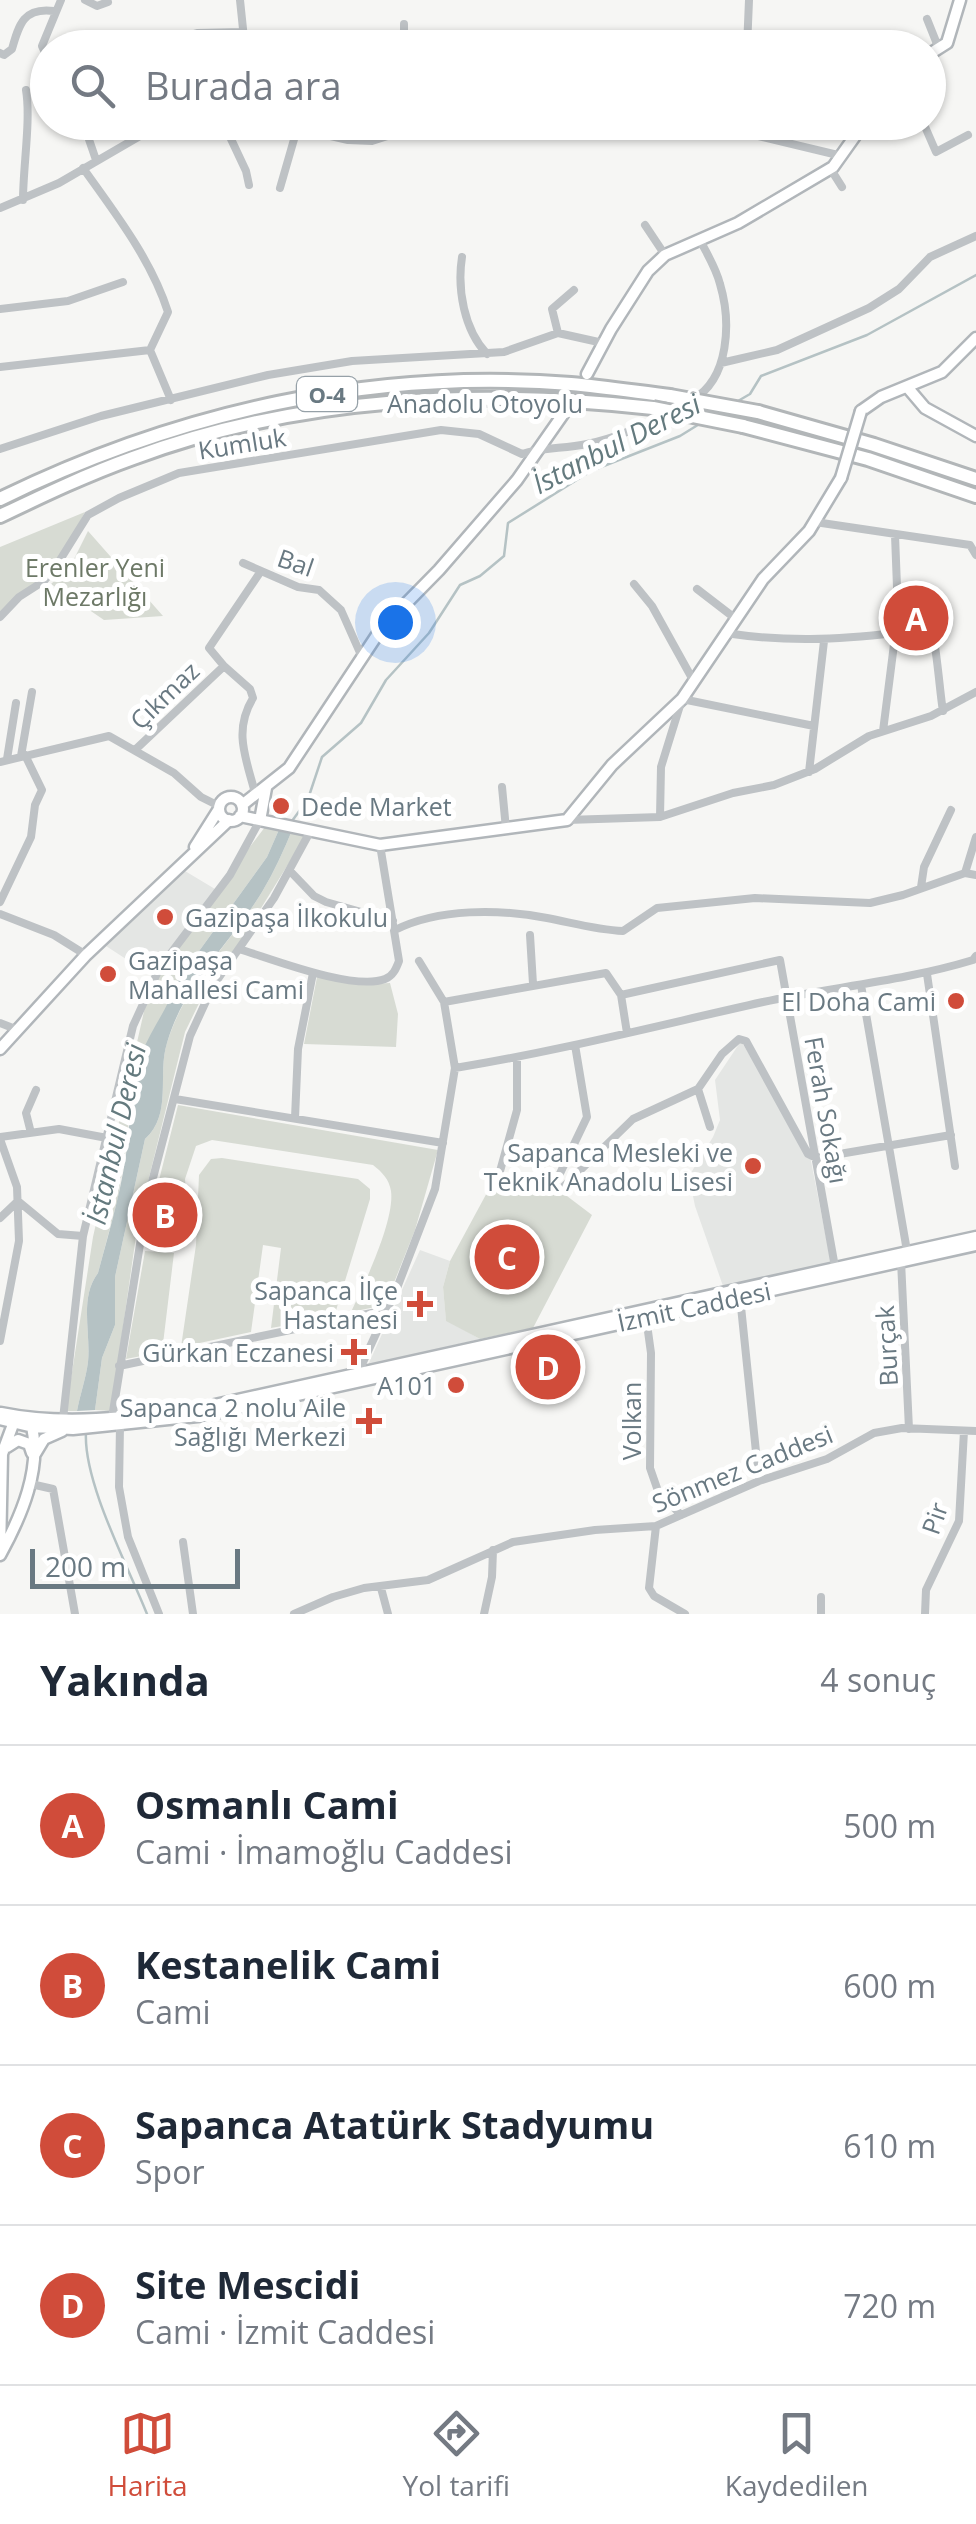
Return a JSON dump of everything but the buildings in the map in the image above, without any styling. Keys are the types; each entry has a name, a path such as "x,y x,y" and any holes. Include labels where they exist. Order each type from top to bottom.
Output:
{"highway":[{"name":"Anadolu Otoyolu","path":"0,500 86,460 176,427 238,411 390,385 570,384 670,396 758,412 874,445 976,480"},
{"name":"Anadolu Otoyolu","path":"0,516 134,457 242,426 296,414 441,398 566,399 653,408 743,426 868,459 976,496"}],"street":[{"path":"47,30 61,0"},
{"path":"85,0 97,6 108,2"},
{"path":"240,0 243,30"},
{"path":"748,30 749,0"},
{"path":"946,43 960,0"},
{"path":"0,53 12,49 17,26 26,15 41,9 54,11"},
{"path":"926,19 929,30"},
{"path":"404,24 404,30"},
{"path":"23,200 29,110 26,90"},
{"path":"931,140 936,152 968,135"},
{"path":"89,140 96,160"},
{"path":"0,208 23,200 132,140"},
{"path":"231,140 249,185"},
{"path":"280,188 295,140"},
{"path":"348,140 374,140"},
{"path":"781,140 842,157"},
{"path":"587,374 648,271 665,255 738,224 830,168 853,140"},
{"path":"83,168 162,291 168,312 150,350 171,400"},
{"path":"830,168 842,187"},
{"path":"645,225 665,255"},
{"path":"700,240 723,296 721,362 776,350 870,308 899,288 930,257 976,236"},
{"path":"462,257 459,274 465,309 473,340 487,354"},
{"path":"0,309 68,301 124,282"},
{"path":"558,333 552,309 574,290"},
{"path":"0,449 100,416 268,375 352,360 504,352 558,333 603,343"},
{"path":"660,817 661,767 682,699 763,579 815,522 841,478 861,411 880,397 908,388 955,362 976,338"},
{"path":"0,367 150,350"},
{"name":"Kumluk","path":"0,617 18,597 44,581 88,515 180,473 440,430 479,434 522,454 542,448 590,444 646,425 699,396 715,380 721,362"},
{"path":"908,388 925,408 976,436"},
{"path":"231,808 289,768 381,629 439,570 542,448 566,410"},
{"path":"815,522 970,545 976,555"},
{"path":"883,731 896,634 895,535"},
{"name":"Bal","path":"243,563 298,586 319,590 341,610 361,655"},
{"name":"Çıkmaz","path":"135,750 224,666 208,648 261,571"},
{"path":"634,584 652,606 693,680"},
{"path":"696,589 736,619"},
{"path":"898,590 922,600 926,609 934,632 936,677 943,711"},
{"path":"725,633 824,642 896,634"},
{"path":"809,772 824,642"},
{"path":"224,666 250,689 253,698 240,724 242,750 255,793"},
{"path":"0,902 31,838 35,805 42,790 23,755 32,692"},
{"path":"16,703 3,760 109,736 174,773 201,797 263,819 380,846 567,820 660,817 809,772 883,731 943,711 976,692"},
{"path":"682,699 814,726"},
{"path":"567,820 612,765 682,699"},
{"path":"502,786 506,829"},
{"path":"0,1050 86,955 186,860 231,808 266,787"},
{"path":"33,1456 44,1439 70,1422 84,1236 133,1026 159,970 230,875 263,819 266,787"},
{"path":"921,886 924,867 951,810"},
{"path":"159,1614 128,1537 109,1422 147,1201 198,1013 290,871 312,829"},
{"path":"965,873 976,837"},
{"path":"239,949 313,973 368,981 384,979 395,972 399,961 380,846"},
{"path":"290,871 314,896 394,926 454,914 504,913 623,931 657,908 755,898 870,903 903,896 921,886 965,873 976,875"},
{"path":"0,914 54,935 86,955"},
{"path":"530,935 533,984"},
{"path":"455,1068 787,998 928,974 976,956"},
{"name":"Ferah Sokağı","path":"621,995 780,960 835,1267"},
{"path":"358,1373 435,1189 455,1068 444,1002 418,961"},
{"path":"295,1118 298,1049 313,973"},
{"path":"444,1002 606,973 621,995 627,1033"},
{"path":"928,974 954,1166"},
{"name":"Burçak","path":"861,986 904,1256 909,1428"},
{"path":"0,1023 18,1030"},
{"path":"516,1058 517,1110 497,1182 562,1188 634,1119 698,1088 731,1044 739,1040 746,1041 808,1154 816,1158 951,1135"},
{"path":"553,1188 587,1117 575,1045"},
{"path":"698,1088 710,1127"},
{"path":"30,1132 26,1113 36,1090"},
{"path":"175,1099 443,1143"},
{"path":"0,1341 20,1241 18,1201 0,1138 60,1129 107,1138"},
{"path":"18,1201 58,1234 84,1236"},
{"path":"0,1218 18,1201"},
{"name":"İzmit Caddesi","path":"0,1416 23,1421 109,1422 248,1406 740,1296 976,1237"},
{"name":"İzmit Caddesi","path":"109,1422 206,1407 835,1267 976,1245"},
{"path":"740,1296 760,1481"},
{"path":"118,1366 386,1310"},
{"name":"Volkan","path":"646,1317 651,1353 650,1468 658,1491 681,1515"},
{"path":"0,1555 2,1454 23,1421"},
{"path":"0,1555 14,1530 29,1487 33,1456 23,1421"},
{"name":"Sönmez Caddesi","path":"296,1614 332,1597 364,1588 428,1580 513,1542 656,1526 760,1481 827,1459 874,1433 909,1428 976,1432"},
{"name":"Pir","path":"925,1614 926,1590 959,1521 964,1431"},
{"path":"0,1435 7,1447"},
{"path":"7,1447 18,1440 29,1444 33,1456"},
{"path":"1,1491 53,1489 75,1614"},
{"path":"656,1526 649,1588 654,1596 685,1614"},
{"path":"183,1542 193,1614"},
{"path":"484,1614 494,1550"},
{"path":"382,1588 388,1614"},
{"path":"820,1596 821,1614"}],"shaded area":[{"path":"281,825 293,828 271,877 196,982 167,1043 162,1106 154,1129 145,1139 115,1277 115,1325 102,1358 95,1410 77,1411 88,1362 89,1293 120,1188 138,1063 176,983 267,857"},
{"name":"Gazipaşa İlkokulu","path":"185,871 215,889 152,976 106,946"},
{"name":"Sapanca Mesleki ve Teknik Anadolu Lisesi","path":"741,1041 810,1156 831,1263 723,1286 695,1206 689,1176 720,1120 715,1080"},
{"name":"Sapanca İlçe Hastanesi","path":"420,1250 450,1261 443,1287 446,1320 480,1339 368,1365"}],"green space":[{"path":"85,512 49,568 0,612 0,547"},
{"name":"Erenler Yeni Mezarlığı","path":"88,531 163,616 104,620 51,584 71,565"},
{"path":"281,825 267,857 176,983 129,1105 118,1198 89,1293 86,1374 77,1411 66,1411 93,1237 152,976 265,827"},
{"path":"293,828 308,832 205,991 185,1032 138,1222 111,1411 95,1410 102,1358 115,1325 115,1277 145,1139 154,1129 162,1106 167,1043 185,1001 262,892"},
{"path":"317,977 390,983 398,1014 396,1047 304,1044"},
{"path":"178,1105 438,1150 415,1230 385,1305 351,1312 377,1252 391,1203 387,1179 379,1170 373,1165 212,1140 196,1146 185,1179 186,1192 157,1188"},
{"path":"211,1159 358,1179 370,1189 334,1317 271,1328 281,1248 263,1245 251,1332 181,1347 196,1245 199,1175"},
{"path":"496,1176 559,1190 592,1215 533,1328 480,1339 446,1321 443,1287 450,1261"},
{"path":"145,1251 174,1253 162,1352 126,1359"}],"waterway":[{"name":"İstanbul Deresi","path":"738,401 750,394 761,376 867,335 976,275"},
{"name":"İstanbul Deresi","path":"292,821 308,799 322,757 361,723 386,680 429,633 460,585 480,576 504,556 508,523 591,471 680,436 701,423"},
{"name":"İstanbul Deresi","path":"86,1432 99,1499 147,1614"}],"place":[{"name":"Osmanlı Cami","path":"916,618"},
{"name":"Dede Market","path":"281,806"},
{"name":"Gazipaşa İlkokulu","path":"165,917"},
{"name":"Gazipaşa Mahallesi Cami","path":"108,974"},
{"name":"El Doha Cami","path":"956,1001"},
{"name":"Sapanca Mesleki ve Teknik Anadolu Lisesi","path":"753,1166"},
{"name":"Kestanelik Cami","path":"165,1215"},
{"name":"Sapanca Atatürk Stadyumu","path":"507,1257"},
{"name":"Sapanca İlçe Hastanesi","path":"420,1304"},
{"name":"Gürkan Eczanesi","path":"354,1352"},
{"name":"Site Mescidi","path":"548,1367"},
{"name":"A101","path":"456,1385"},
{"name":"Sapanca 2 nolu Aile Sağlığı Merkezi","path":"369,1421"}]}
